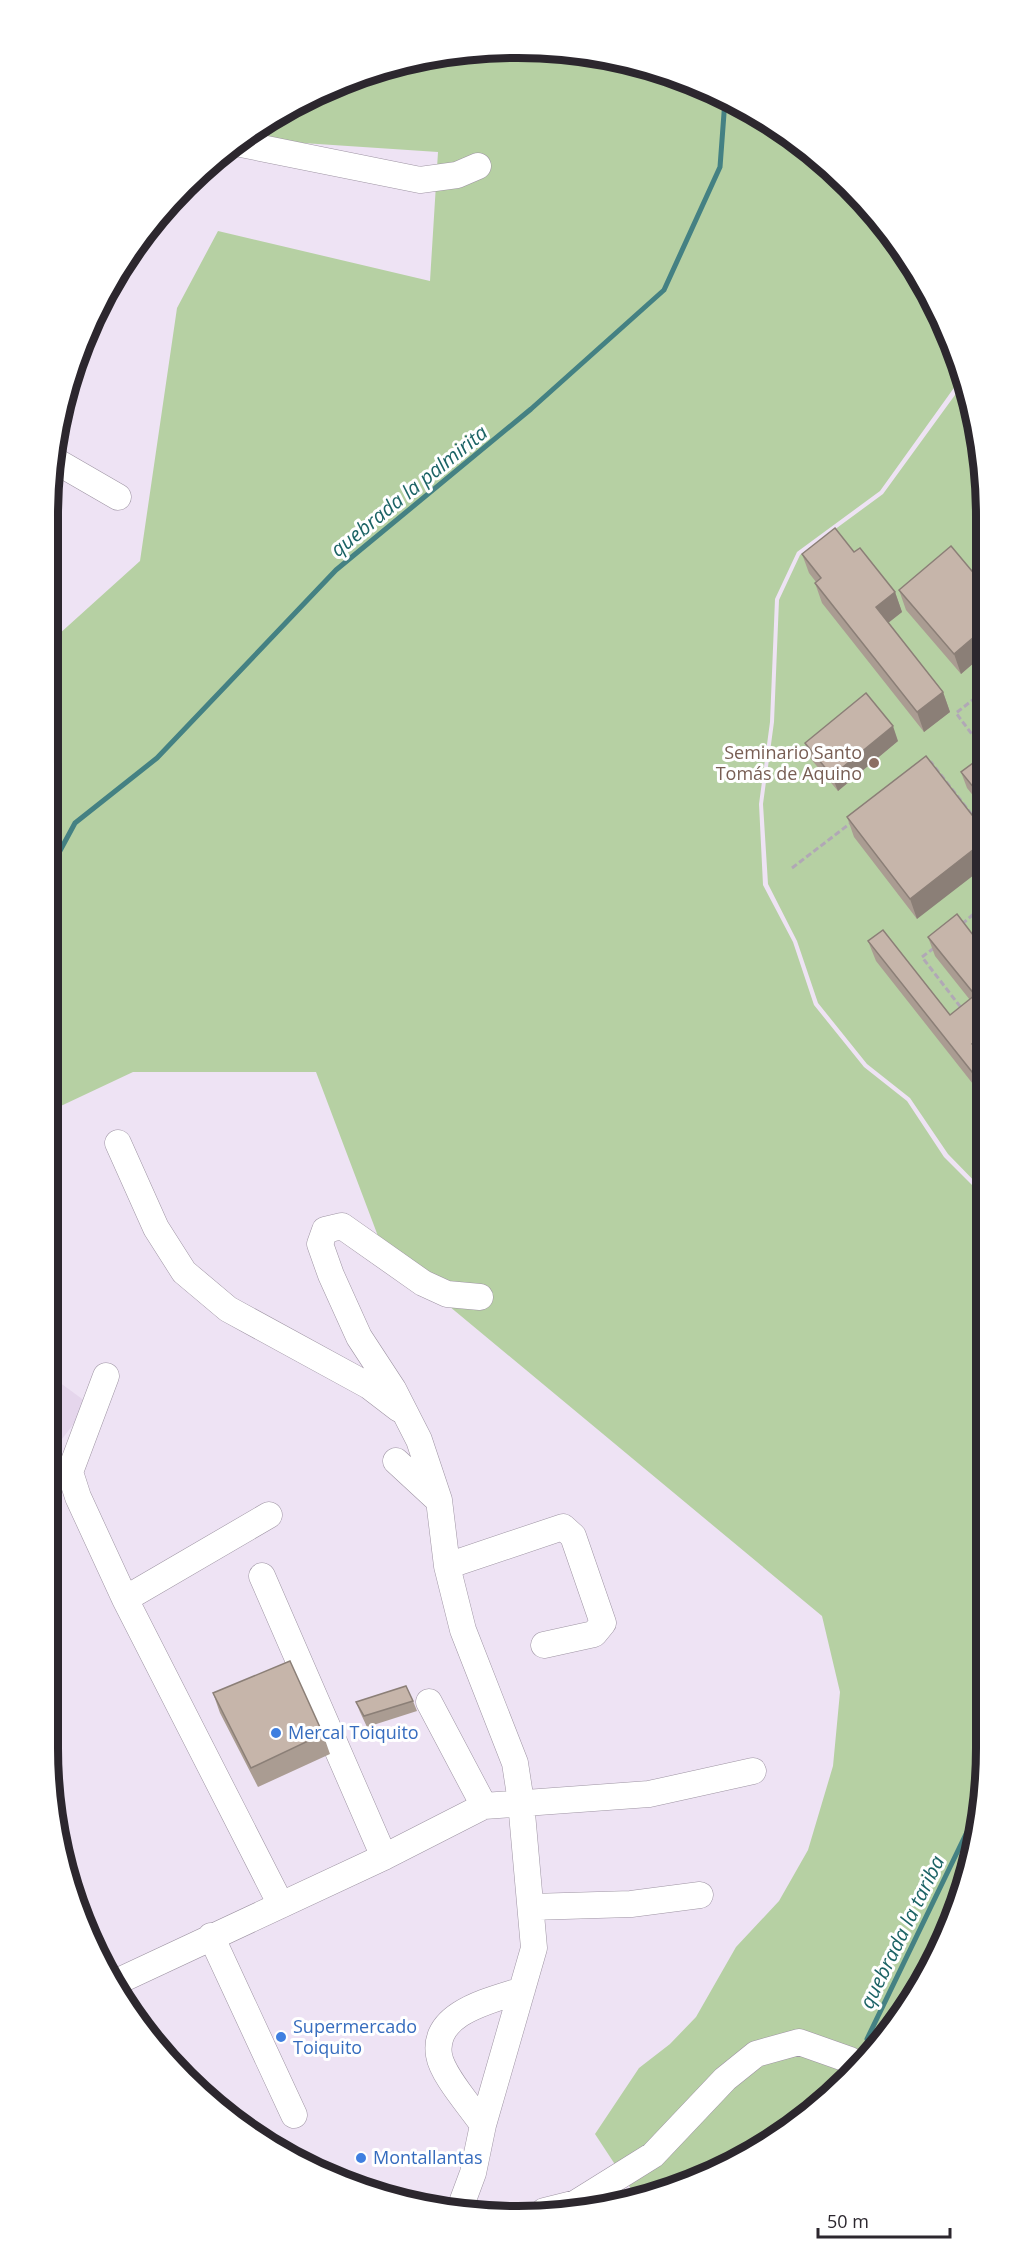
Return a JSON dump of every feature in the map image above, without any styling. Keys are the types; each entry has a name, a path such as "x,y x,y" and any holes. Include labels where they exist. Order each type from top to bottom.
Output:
{"street":[{"path":"249,146 420,180 457,175 478,166"},
{"path":"61,464 118,497"},
{"path":"118,1143 156,1228 184,1272 228,1309 369,1386 406,1415"},
{"path":"462,2203 473,2173 483,2125 534,1948 521,1802 515,1763 463,1630 447,1566 439,1500 419,1440 359,1337 331,1275 320,1244 325,1230 342,1226 423,1283 447,1294 480,1298"},
{"path":"106,1376 70,1472 78,1497 125,1599 281,1905"},
{"path":"396,1461 439,1500"},
{"path":"125,1599 269,1515"},
{"path":"447,1566 563,1527 573,1536 603,1623 594,1634 544,1645"},
{"path":"262,1576 384,1857"},
{"path":"429,1702 484,1806"},
{"path":"122,1979 384,1857 484,1806 649,1794 753,1771"},
{"path":"531,1907 631,1904 700,1895"},
{"path":"211,1936 294,2115"},
{"path":"483,2125 449,2075 439,2055 440,2034 453,2019 470,2008 522,1990"},
{"path":"578,2202 653,2155 725,2079 756,2054 799,2042 851,2061"}],"path":[{"path":"976,697 956,713 976,740"},
{"path":"922,769 931,762 976,819"},
{"path":"792,868 857,819"},
{"path":"957,928 976,912"},
{"path":"940,943 922,957 966,1013"}],"shaded area":[{"path":"58,1381 89,1404 58,1444"}],"green space":[{"path":"517,58 577,62 636,74 664,83 720,106 772,136 819,172 841,193 881,238 914,288 941,342 956,385 880,491 797,552 775,599 770,722 759,804 763,885 793,942 814,1005 864,1067 907,1101 944,1157 976,1189 976,1747 972,1807 967,1836 951,1894 928,1950 898,2002 862,2049 819,2092 772,2128 720,2158 692,2171 632,2191 595,2134 639,2068 670,2044 696,2017 736,1947 779,1901 808,1850 833,1766 840,1692 822,1616 384,1252 316,1072 133,1072 58,1107 58,635 140,561 177,308 218,231 430,281 438,152 256,140 288,120 342,93 398,74 457,62"},
{"name":"Seminario Santo Tomás de Aquino","path":"958,391 972,457 976,517 976,1183 948,1154 910,1098 867,1064 818,1003 797,941 768,884 763,804 774,722 779,600 800,555 883,494"}],"building":[{"path":"835,528 854,552 860,548 895,592 876,607 943,692 917,712 815,583 821,578 802,554"},
{"path":"951,546 976,576 976,635 954,654 899,590"},
{"path":"866,693 893,726 832,776 805,743"},
{"path":"926,756 976,820 976,847 910,899 847,817"},
{"path":"976,761 976,790 961,772"},
{"path":"957,914 976,939 976,1041 972,1044 976,1049 976,1077 868,941 883,930 950,1015 975,995 928,937"},
{"name":"Mercal Toiquito","path":"290,1661 323,1734 251,1768 213,1693"},
{"path":"406,1686 413,1701 364,1716 356,1702"}],"waterway":[{"name":"quebrada la palmirita","path":"58,854 75,823 157,758 336,570 531,409 664,290 720,167 724,108"},
{"name":"quebrada la tariba","path":"867,2039 968,1830"}],"place":[{"name":"Seminario Santo Tomás de Aquino","path":"874,763"},
{"name":"Mercal Toiquito","path":"276,1733"},
{"name":"Supermercado Toiquito","path":"281,2037"},
{"name":"Montallantas","path":"361,2158"}]}
